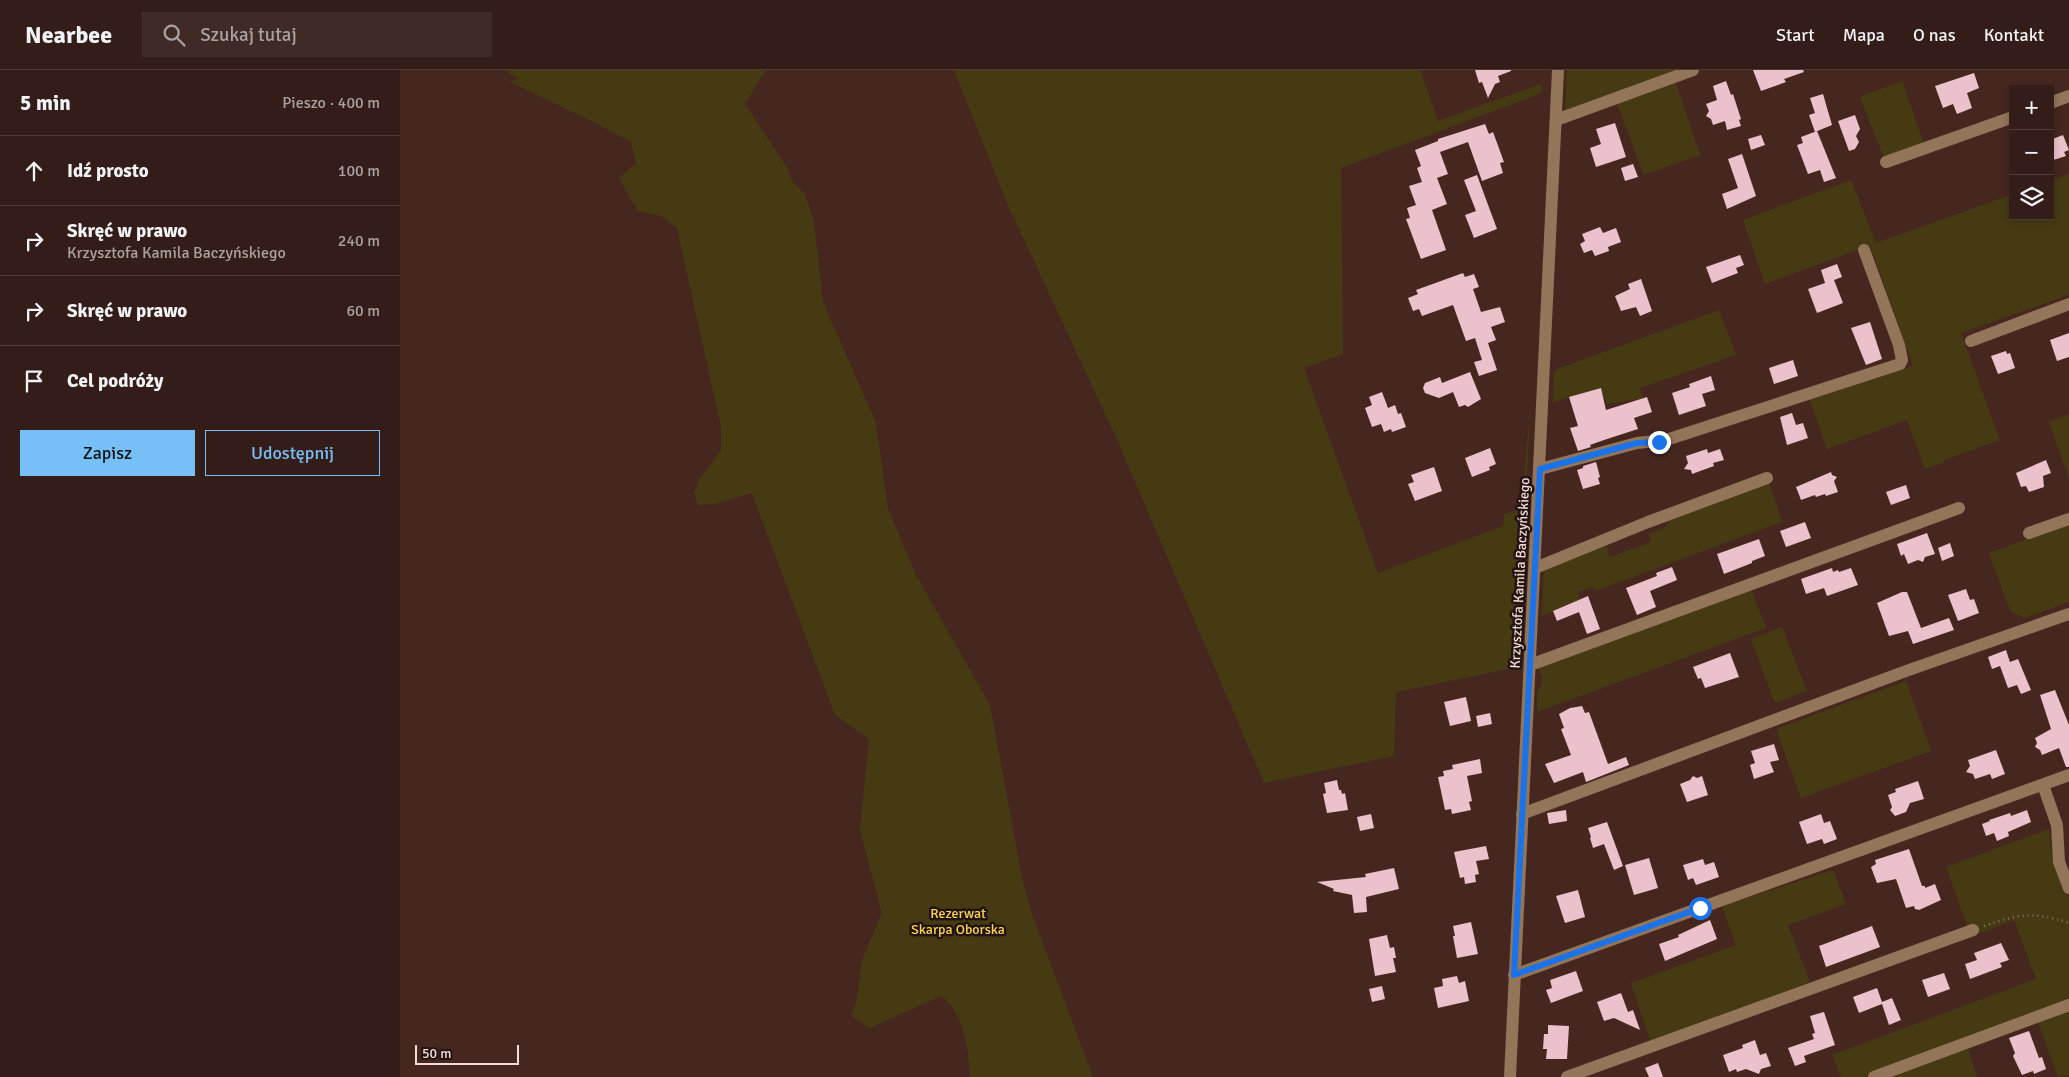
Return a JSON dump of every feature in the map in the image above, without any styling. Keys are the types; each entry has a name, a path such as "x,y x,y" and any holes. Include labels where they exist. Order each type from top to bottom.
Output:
{"street":[{"name":"Krzysztofa Kamila Baczyńskiego","path":"1510,1077 1558,70"},
{"path":"1556,120 1693,70"},
{"path":"2054,102 2069,96"},
{"path":"1886,162 2009,117"},
{"path":"1540,469 1637,443 1666,440 1900,364 1902,354 1864,250"},
{"path":"1971,341 2069,304"},
{"path":"1535,568 1648,522 1767,478"},
{"path":"1530,665 1959,508"},
{"path":"2029,533 2069,519"},
{"path":"1522,814 1930,662 2069,614"},
{"path":"1514,975 2069,775"},
{"path":"2043,784 2057,825 2060,862 2069,888"},
{"path":"1567,1077 1973,930"},
{"path":"1874,1077 1993,1031 2069,1005"}],"path":[{"path":"1973,930 2021,915 2050,917 2069,923"}],"green space":[{"name":"Rezerwat Skarpa Oborska","path":"507,70 766,70 745,104 788,169 791,180 805,194 814,222 823,302 876,423 888,509 916,575 990,705 1023,883 1033,917 1093,1077 970,1077 964,1033 955,1012 941,996 870,1028 851,1016 856,1003 862,960 882,913 860,830 869,739 835,715 752,493 715,504 698,505 694,493 700,479 721,450 721,427 677,228 661,216 638,211 619,178 631,167 637,165 631,142 510,82 518,78 507,72"},
{"path":"954,70 1420,70 1438,121 1541,84 1542,93 1341,168 1343,354 1304,368 1378,573 1503,526 1504,514 1521,509 1530,410 1518,667 1396,692 1394,756 1264,783 1115,435 1008,205"},
{"path":"1567,70 1676,70 1565,110"},
{"path":"1902,81 1924,144 1884,158 1860,97"},
{"path":"1676,83 1700,155 1644,175 1617,103"},
{"path":"2069,174 2069,295 1961,333 2000,440 1944,460 1944,462 1925,469 1907,420 1827,449 1810,400 1913,366 1870,245 1765,284 1743,220 1851,180 1876,243 2009,195 2009,220 2054,220 2054,179"},
{"path":"1719,310 1736,355 1640,388 1643,398 1640,399 1607,404 1600,388 1553,402 1554,372 1557,369"},
{"path":"2069,414 2069,478 2049,422"},
{"path":"1769,482 1782,522 1595,591 1593,587 1578,592 1580,599 1542,616 1544,568 1606,544 1610,557 1651,542 1649,534 1666,527 1672,517"},
{"path":"2069,524 2069,602 2024,618 2010,611 1989,553"},
{"path":"1751,589 1766,628 1537,712 1537,690 1541,686 1542,675 1539,673 1539,668"},
{"path":"1782,627 1807,691 1775,703 1751,639"},
{"path":"1906,681 1931,751 1801,798 1776,729"},
{"path":"2049,829 2052,854 2069,898 2069,1001 1863,1077 1841,1077 1832,1055 2036,979 2014,920 1971,936 1946,867"},
{"path":"1833,870 1846,904 1788,925 1810,982 1651,1043 1631,983 1736,945 1722,906"},
{"path":"2069,1010 2069,1075 2058,1077 2038,1022"},
{"path":"1967,1046 1977,1077 1886,1077"}],"building":[{"path":"1475,70 1511,71 1498,76 1500,82 1495,84 1488,98 1482,82 1479,83"},
{"path":"1753,70 1803,70 1804,72 1784,79 1786,82 1761,91"},
{"path":"1974,73 1979,88 1967,93 1972,108 1957,114 1953,104 1943,108 1935,86"},
{"path":"1726,81 1731,95 1733,94 1741,119 1739,120 1741,126 1727,130 1725,121 1713,125 1711,119 1706,116 1709,111 1706,104 1717,100 1713,86"},
{"path":"1823,94 1832,125 1815,132 1809,115 1815,113 1810,98"},
{"path":"1855,115 1860,129 1856,136 1859,142 1855,149 1849,151 1838,121"},
{"path":"1615,123 1626,157 1596,167 1590,148 1601,144 1596,129"},
{"path":"1485,124 1489,134 1493,132 1504,162 1500,163 1503,173 1482,181 1468,142 1440,152 1448,174 1437,178 1447,204 1432,210 1446,250 1421,259 1406,219 1410,218 1407,208 1416,205 1409,186 1422,182 1417,168 1421,166 1415,150 1438,141 1438,139"},
{"path":"1817,131 1836,178 1824,182 1820,170 1808,174 1797,145 1803,143 1801,137"},
{"path":"1761,135 1765,145 1751,150 1748,139"},
{"path":"2063,135 2069,150 2064,152 2066,156 2054,160 2054,138"},
{"path":"1742,154 1756,196 1727,209 1722,194 1738,188 1728,159"},
{"path":"1633,164 1638,177 1625,181 1621,168"},
{"path":"1477,175 1497,229 1474,238 1465,215 1476,211 1464,180"},
{"path":"1600,227 1603,233 1616,228 1621,242 1608,247 1609,251 1595,256 1592,250 1584,253 1580,244 1585,241 1582,234"},
{"path":"1740,255 1744,265 1736,268 1738,273 1712,283 1706,267"},
{"path":"1837,264 1842,277 1834,280 1843,303 1817,313 1808,289 1825,283 1821,270"},
{"path":"1463,273 1465,277 1474,274 1479,287 1473,289 1481,312 1500,307 1505,322 1491,327 1496,340 1488,343 1497,370 1479,376 1474,362 1482,360 1475,338 1466,341 1453,305 1422,316 1419,309 1413,311 1408,298 1418,294 1416,290"},
{"path":"1641,279 1652,311 1640,316 1636,307 1621,311 1615,296 1630,289 1628,284"},
{"path":"1870,322 1882,359 1866,365 1851,328"},
{"path":"2069,333 2069,357 2057,361 2050,340"},
{"path":"2006,351 2007,354 2010,353 2015,368 1998,374 1991,356"},
{"path":"1793,360 1798,376 1774,384 1769,368"},
{"path":"1470,372 1481,399 1468,407 1465,405 1459,407 1453,392 1439,398 1425,393 1423,388 1425,383 1440,377 1442,383"},
{"path":"1711,376 1715,390 1702,394 1706,406 1679,415 1672,393 1690,387 1689,384"},
{"path":"1601,388 1606,410 1647,397 1652,412 1634,418 1638,429 1590,445 1591,447 1578,451 1570,428 1578,426 1569,397"},
{"path":"1382,392 1388,408 1395,405 1398,414 1401,413 1406,427 1392,432 1391,429 1384,432 1381,424 1372,427 1365,408 1372,405 1369,397"},
{"path":"1792,413 1796,425 1803,423 1808,438 1787,445 1780,417"},
{"path":"1490,448 1496,464 1489,467 1490,470 1472,477 1465,458"},
{"path":"1707,449 1708,453 1720,449 1724,460 1713,463 1714,466 1692,474 1691,470 1684,469 1688,463 1686,456"},
{"path":"2046,460 2051,473 2043,476 2044,487 2029,492 2026,486 2021,487 2016,473"},
{"path":"1596,462 1600,484 1583,489 1577,470"},
{"path":"1434,467 1442,491 1415,501 1408,484 1414,482 1411,475"},
{"path":"1831,472 1832,475 1837,477 1834,481 1838,492 1826,496 1825,494 1816,497 1815,495 1801,500 1796,487"},
{"path":"1906,485 1910,498 1891,505 1886,492"},
{"path":"1805,522 1811,538 1786,547 1780,531"},
{"path":"1927,533 1935,554 1925,557 1923,562 1918,560 1908,564 1904,554 1901,556 1897,544"},
{"path":"1759,539 1765,556 1724,574 1717,554"},
{"path":"1950,543 1954,556 1942,561 1938,548"},
{"path":"1672,567 1677,580 1650,591 1656,607 1637,615 1626,588 1657,576 1656,573"},
{"path":"1832,568 1833,572 1838,570 1839,572 1851,568 1858,585 1827,596 1824,588 1806,594 1801,579"},
{"path":"1966,589 1970,600 1974,599 1979,613 1958,621 1948,595"},
{"path":"1902,592 1907,592 1921,628 1949,618 1954,630 1913,644 1908,631 1889,636 1877,603"},
{"path":"1588,596 1600,629 1587,634 1579,612 1557,621 1553,611"},
{"path":"2006,650 2010,662 2018,659 2031,690 2021,694 2017,685 2008,688 2000,666 1992,669 1988,657"},
{"path":"1730,653 1739,677 1705,688 1701,678 1698,679 1693,667"},
{"path":"2055,690 2069,725 2069,767 2066,767 2059,748 2042,755 2040,750 2035,747 2037,743 2035,738 2051,729 2040,695"},
{"path":"1466,697 1471,721 1450,726 1444,702"},
{"path":"1582,706 1585,713 1589,712 1608,764 1626,757 1629,765 1586,782 1583,772 1554,783 1545,764 1571,755 1561,729 1564,728 1559,714 1570,708"},
{"path":"1490,713 1492,724 1478,727 1476,716"},
{"path":"1774,744 1779,760 1770,762 1774,772 1754,779 1750,765 1755,763 1751,751"},
{"path":"1996,750 2005,774 1992,779 1990,774 1975,779 1973,774 1966,772 1970,766 1968,760"},
{"path":"1480,759 1482,773 1467,776 1472,801 1469,802 1471,810 1452,814 1451,809 1445,810 1438,777 1444,776 1443,771 1453,769 1452,765"},
{"path":"1693,776 1697,778 1702,776 1708,795 1687,802 1680,784 1690,780"},
{"path":"1337,780 1339,790 1341,790 1342,794 1345,793 1348,810 1327,813 1323,794 1326,793 1324,783"},
{"path":"1918,781 1924,799 1910,803 1906,812 1895,816 1890,810 1892,807 1888,795 1896,792 1895,789"},
{"path":"1566,810 1567,821 1549,824 1547,813"},
{"path":"2027,810 2031,822 2008,832 2009,836 1997,841 1994,833 1986,836 1982,824 2010,813 2011,816"},
{"path":"1371,814 1374,828 1360,831 1357,817"},
{"path":"1821,814 1824,823 1830,821 1837,839 1824,844 1822,839 1807,844 1799,822"},
{"path":"1607,822 1623,866 1614,870 1604,844 1593,848 1588,828"},
{"path":"1486,846 1489,859 1476,861 1479,874 1475,875 1476,882 1465,884 1464,877 1460,878 1454,852"},
{"path":"1909,849 1922,886 1925,886 1925,888 1935,884 1941,900 1919,910 1915,909 1914,906 1906,908 1896,879 1877,883 1871,867 1876,864 1875,860"},
{"path":"1649,858 1658,888 1634,895 1625,865"},
{"path":"1703,859 1705,865 1714,862 1719,877 1696,885 1693,878 1688,880 1683,865"},
{"path":"1394,868 1399,889 1366,897 1367,912 1354,913 1352,895 1333,891 1334,889 1317,882 1366,877 1365,874"},
{"path":"1578,890 1585,917 1565,923 1556,896"},
{"path":"1710,920 1717,939 1665,961 1659,944 1679,937 1678,935"},
{"path":"1471,922 1478,954 1457,958 1453,926"},
{"path":"1872,926 1880,947 1826,967 1819,946"},
{"path":"1387,935 1390,948 1394,947 1396,958 1393,958 1396,972 1375,976 1369,939"},
{"path":"2001,943 2009,960 2000,963 2002,967 1970,979 1965,964 1977,960 1974,953"},
{"path":"1576,971 1583,991 1551,1003 1546,990 1552,988 1550,980"},
{"path":"1944,973 1950,989 1928,997 1922,980"},
{"path":"1457,976 1459,983 1465,981 1469,1001 1438,1008 1434,988 1443,986 1442,979"},
{"path":"1382,986 1385,999 1372,1002 1369,989"},
{"path":"1877,988 1882,1002 1892,998 1901,1020 1889,1025 1882,1004 1859,1013 1853,997"},
{"path":"1621,993 1628,1012 1633,1010 1640,1030 1614,1018 1604,1021 1597,1002"},
{"path":"1824,1012 1835,1045 1804,1056 1806,1062 1795,1066 1788,1048 1814,1039 1812,1034 1815,1033 1810,1016"},
{"path":"1548,1025 1569,1026 1567,1059 1546,1059 1547,1049 1543,1049 1544,1034 1548,1034"},
{"path":"2029,1031 2039,1058 2042,1057 2046,1069 2034,1074 2033,1071 2022,1075 2013,1056 2015,1053 2009,1038"},
{"path":"1755,1040 1760,1055 1766,1053 1771,1066 1761,1069 1759,1074 1746,1069 1737,1072 1736,1069 1729,1072 1723,1055 1743,1048 1742,1045"},
{"path":"1658,1063 1663,1077 1649,1077 1645,1068"}],"route":[{"path":"1659,442 1637,443 1540,469 1514,975 1700,908"}]}
